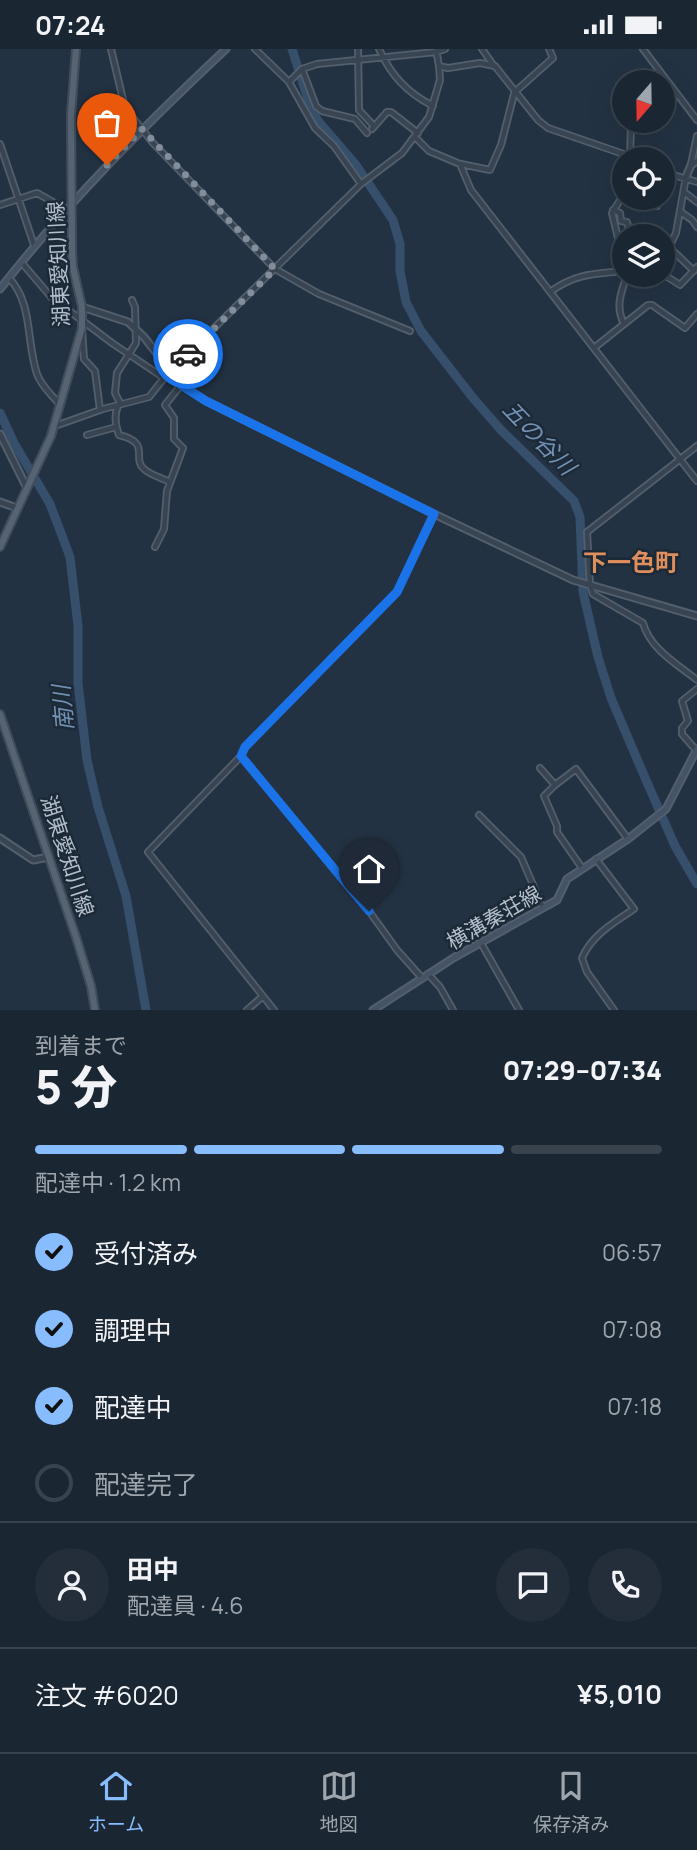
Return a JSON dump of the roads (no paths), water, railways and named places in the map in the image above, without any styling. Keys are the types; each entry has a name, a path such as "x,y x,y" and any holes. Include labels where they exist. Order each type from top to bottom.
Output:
{"main road":[{"name":"湖東愛知川線","path":"0,547 37,470 54,427 82,324 82,307 73,267 71,115 76,49"},
{"path":"0,289 73,201 142,129 226,49"},
{"name":"湖東愛知川線","path":"0,714 91,986 95,1010"},
{"name":"横溝秦荘線","path":"373,1010 425,976 557,900 567,879 628,839 666,809 696,749"}],"street":[{"path":"111,49 125,107 142,129 275,269 319,294 410,331"},
{"path":"256,49 290,80 315,128 334,146 361,184"},
{"path":"358,49 359,110 373,127 387,112 391,112 429,151 460,164 490,170 501,145 515,90 554,58 549,49"},
{"path":"379,49 393,76 416,97 433,106"},
{"path":"290,80 302,69 334,61 445,49"},
{"path":"482,49 548,128 612,150"},
{"path":"643,49 658,70"},
{"path":"54,427 100,410 149,397 169,372 361,184 402,153 429,117 433,106 440,80 436,50"},
{"path":"439,66 448,68 480,63 495,66"},
{"path":"302,69 316,106 322,111 355,119 367,133"},
{"path":"676,95 697,120"},
{"path":"675,237 685,177 694,163 697,137"},
{"path":"0,144 34,245"},
{"path":"460,164 471,190 697,481"},
{"path":"675,175 697,182"},
{"path":"683,191 697,202"},
{"path":"0,205 37,193 67,210"},
{"path":"614,224 613,211 620,213 621,221 628,224"},
{"path":"681,212 697,227"},
{"path":"675,252 695,269 680,285 675,282"},
{"path":"22,263 51,297 82,324 164,378"},
{"path":"550,292 578,276 612,271"},
{"path":"9,278 19,289 24,301 37,375 61,405"},
{"path":"622,287 618,303 624,324"},
{"path":"132,300 135,307 136,343 117,373 115,393 120,403 115,413 116,427 119,435 134,440 139,446 140,465 170,482"},
{"path":"594,348 648,305 685,328 697,314"},
{"path":"82,307 117,317 135,328 181,385 206,401 573,580 697,615"},
{"path":"82,324 84,359 95,372 100,410"},
{"path":"155,547 163,529 165,501 170,482 183,449 174,439 174,418 165,405 181,385"},
{"path":"88,435 116,427"},
{"path":"0,435 28,486"},
{"path":"697,446 587,532 590,585 593,594 643,623 646,635 654,645 697,680"},
{"path":"0,502 17,509"},
{"path":"274,1010 148,852 241,756 245,747 397,592 434,514"},
{"path":"696,749 682,734 682,728 688,721 682,701 697,689"},
{"path":"241,756 369,911 397,950 440,987 453,1010"},
{"path":"540,768 555,785"},
{"path":"582,869 557,832 544,796 576,769 628,839"},
{"path":"479,815 521,857 543,908"},
{"path":"0,838 33,860 49,857"},
{"path":"596,859 634,909 590,943 582,958 587,972 614,1010"},
{"path":"481,943 519,1010"},
{"path":"247,1010 263,996"}],"waterway":[{"name":"五の谷川","path":"292,49 310,106 318,121 356,165 393,220 400,244 400,271 406,302 421,331 501,430 574,501 580,517 583,592 611,698 675,846 697,884"},
{"name":"南川","path":"0,413 14,443 50,504 70,557 78,626 78,683 87,760 98,807 126,896 146,1010"}],"district":[{"name":"下一色町","path":"631,563"}]}
